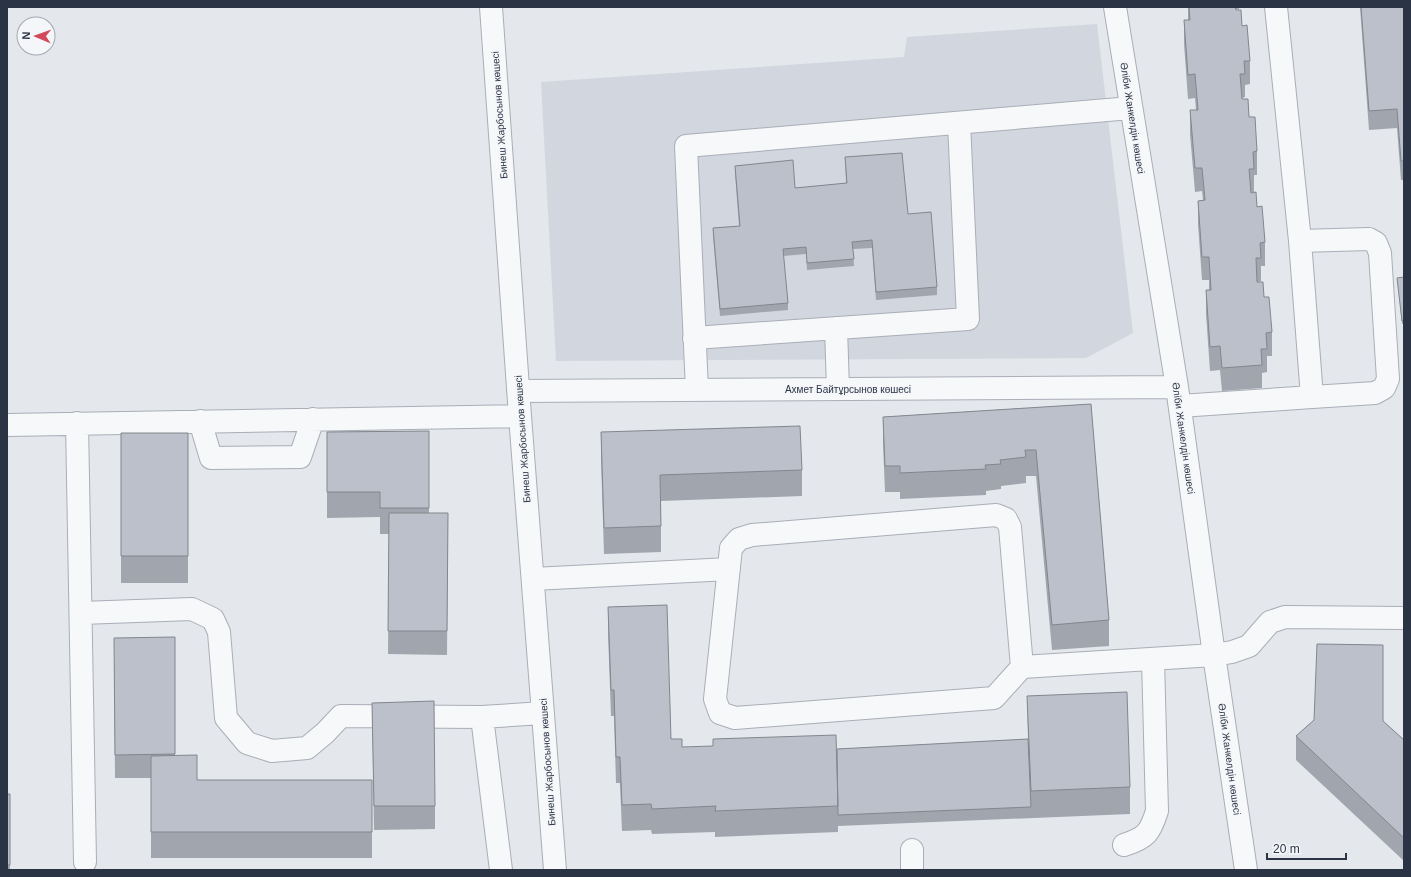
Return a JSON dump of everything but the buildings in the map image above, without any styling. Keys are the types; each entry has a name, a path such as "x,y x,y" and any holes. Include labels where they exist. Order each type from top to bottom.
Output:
{"street":[{"name":"Бинеш Жарбосынов көшесі","path":"491,7 518,391 555,870"},
{"name":"Әліби Жанкелдін көшесі","path":"1114,7 1178,396 1246,870"},
{"path":"1276,7 1300,241 1312,398"},
{"path":"697,390 686,146 1131,108"},
{"path":"694,338 968,319 959,123"},
{"name":"Ахмет Байтұрсынов көшесі","path":"518,391 838,389 1312,398 1375,393 1384,388 1388,379 1380,253 1376,243 1369,239 1300,241"},
{"path":"836,328 838,389"},
{"path":"7,425 520,416"},
{"path":"200,421 211,458 300,457 313,419"},
{"path":"77,423 85,862"},
{"path":"1022,667 1010,527 1006,519 996,515 752,535 739,539 731,548 715,699 720,713 735,718 994,698 1022,667 1214,655 1232,652 1249,646 1270,622 1285,617 1404,618"},
{"path":"533,579 729,569"},
{"path":"81,613 192,609 213,619 219,632 226,718 247,743 272,751 307,748 342,716 482,717 543,713"},
{"path":"1124,845 1137,841 1151,829 1157,811 1153,659"},
{"path":"482,717 501,870"}],"shaded area":[{"path":"1097,24 1133,333 1086,358 556,361 541,82 904,57 907,37"}]}
